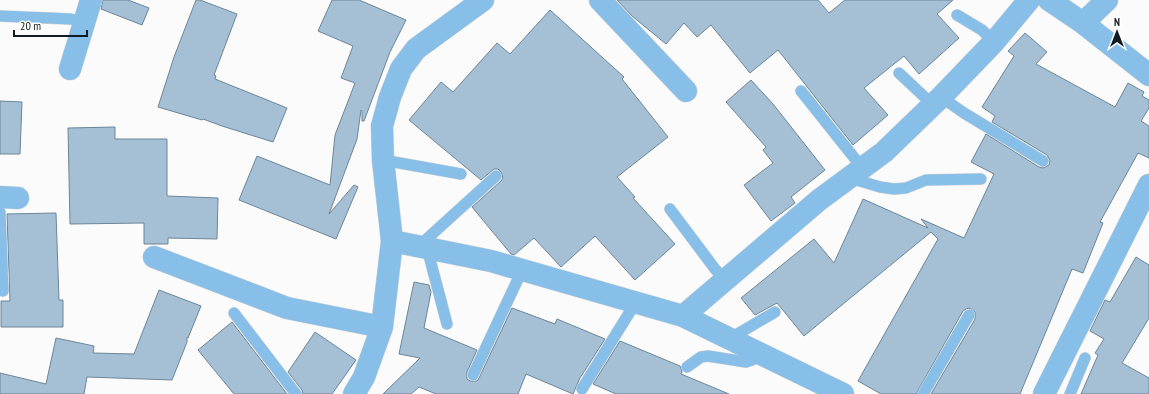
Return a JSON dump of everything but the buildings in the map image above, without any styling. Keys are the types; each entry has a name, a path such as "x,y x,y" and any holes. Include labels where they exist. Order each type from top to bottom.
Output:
{"street":[{"path":"70,69 91,0"},
{"path":"354,394 364,377 382,327 392,241 383,160 382,126 390,97 402,69 416,49 483,0"},
{"path":"600,0 686,91"},
{"path":"683,316 820,200 884,152 937,101 994,42 1028,0"},
{"path":"1049,0 1083,23 1149,75"},
{"path":"1083,23 1107,0"},
{"path":"1044,394 1149,185"},
{"path":"392,241 491,261 683,316 843,394"},
{"path":"154,257 286,308 382,327"}],"lane":[{"path":"957,15 982,30 994,42"},
{"path":"0,16 71,19 84,22"},
{"path":"899,73 937,101 964,113 1043,161"},
{"path":"801,91 856,160 856,174 880,187 894,189 906,188 926,180 981,179"},
{"path":"383,160 461,174"},
{"path":"447,324 423,248 496,176"},
{"path":"3,291 4,201"},
{"path":"670,209 715,269 726,281"},
{"path":"473,376 518,279 524,270"},
{"path":"582,389 636,302"},
{"path":"729,338 775,312"},
{"path":"234,313 296,394"},
{"path":"923,394 969,315"},
{"path":"688,366 701,357 708,356 735,362 746,362 752,360 756,352"},
{"path":"1070,394 1085,358"}]}
